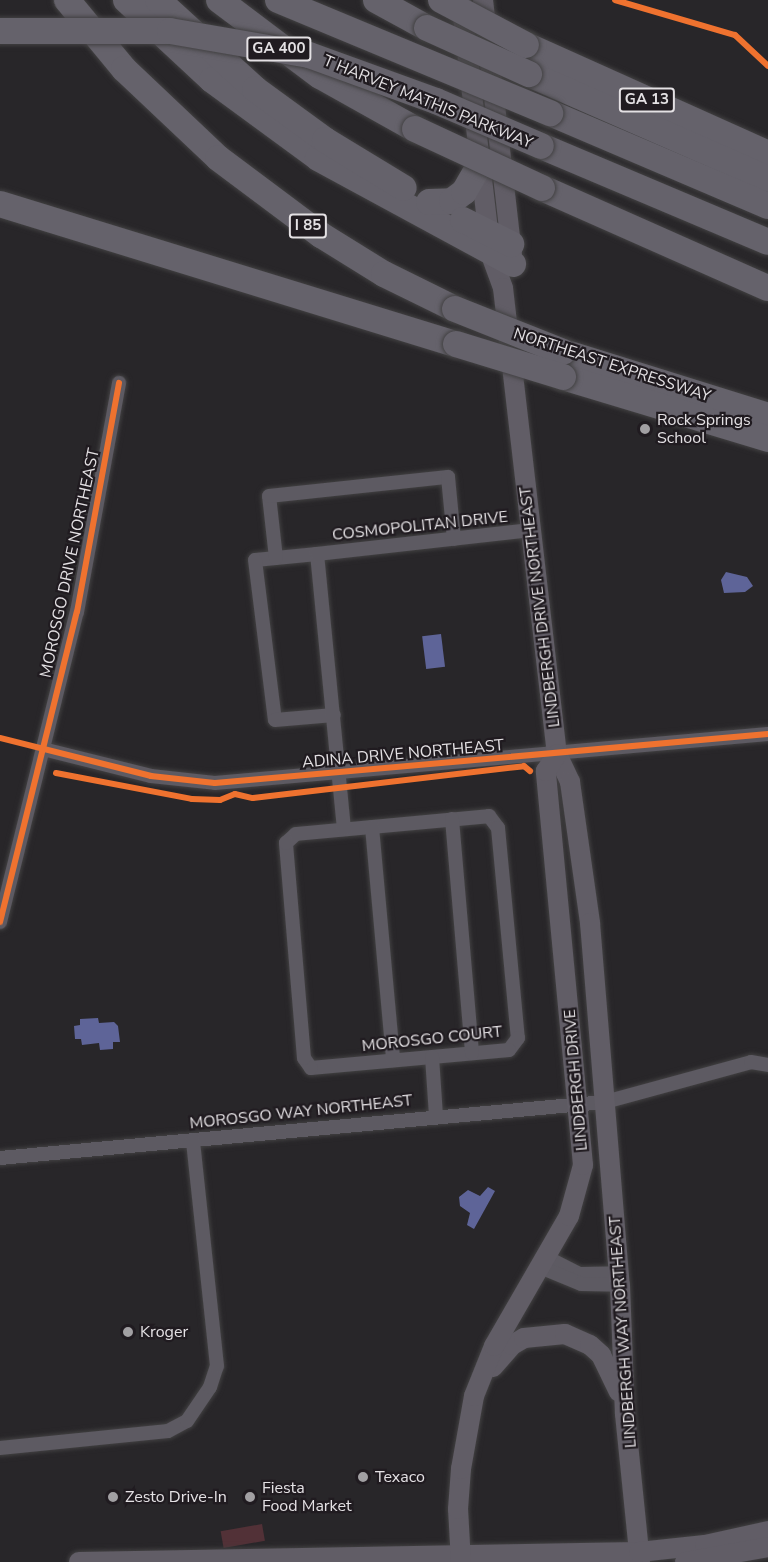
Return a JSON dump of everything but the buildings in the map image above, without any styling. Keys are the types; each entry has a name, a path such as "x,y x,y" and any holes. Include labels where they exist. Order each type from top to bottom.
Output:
{"highway":[{"name":"NORTHEAST EXPRESSWAY","path":"67,0 124,69 226,165 321,235 384,274 563,364 768,416"},
{"path":"126,0 212,80 278,131 362,185 501,249"},
{"path":"158,0 255,88 325,140 429,202 501,249"},
{"path":"219,0 320,76 415,129 768,288"},
{"path":"278,0 550,112 768,206"},
{"name":"GA 13","path":"376,0 427,28 768,179"},
{"name":"GA 13","path":"441,0 526,45 768,154"},
{"name":"T HARVEY MATHIS PARKWAY","path":"0,31 170,31 309,55 425,97 768,242"},
{"path":"429,202 452,201 464,192 482,161"},
{"path":"0,204 456,344 563,364 768,439"}],"main road":[{"name":"LINDBERGH DRIVE NORTHEAST","path":"461,0 482,161 501,249"},
{"name":"LINDBERGH DRIVE NORTHEAST","path":"483,0 503,288 556,754 570,782 583,875 605,1102"},
{"name":"LINDBERGH DRIVE","path":"461,1558 461,1469 474,1396 495,1346 569,1216 583,1166 580,1104 546,771 556,754"},
{"name":"LINDBERGH WAY NORTHEAST","path":"605,1102 620,1279 626,1414 640,1557"},
{"path":"474,1396 512,1345 537,1334 565,1334 584,1341 602,1355 614,1375 626,1414"},
{"path":"79,1562 640,1557 768,1531"},
{"path":"685,1562 768,1547"}],"street":[{"name":"MOROSGO DRIVE NORTHEAST","path":"0,922 77,612 119,383"},
{"path":"276,558 269,496 448,477 454,539"},
{"name":"COSMOPOLITAN DRIVE","path":"344,829 317,554 531,530"},
{"path":"317,554 255,560 275,720 334,715"},
{"name":"ADINA DRIVE NORTHEAST","path":"43,748 184,782 250,782 768,734"},
{"name":"MOROSGO COURT","path":"489,816 498,828 518,1038 509,1050 311,1068 304,1058 286,843 296,834 372,827 489,816"},
{"path":"452,819 472,1053"},
{"path":"372,827 393,1060"},
{"path":"432,1057 436,1116"},
{"name":"MOROSGO WAY NORTHEAST","path":"0,1158 605,1102 751,1062 768,1065"},
{"path":"0,1448 168,1431 187,1421 210,1387 217,1366 193,1140"},
{"path":"543,1262 580,1274 620,1279"}],"shaded area":[{"path":"262,1524 265,1541 224,1548 221,1531"}],"water":[{"path":"726,572 747,577 753,586 745,592 724,593 721,580"},
{"path":"441,634 445,667 426,669 422,636"},
{"path":"98,1018 99,1023 114,1022 118,1026 120,1042 113,1042 113,1049 100,1050 99,1043 82,1045 81,1039 75,1039 74,1026 80,1025 80,1019"},
{"path":"488,1187 495,1191 474,1229 467,1225 470,1213 460,1206 459,1197 468,1190 480,1196"}],"cycle path":[{"path":"615,0 735,35 768,66"},
{"path":"0,922 77,612 119,383"},
{"path":"0,738 151,776 215,783 768,734"},
{"path":"56,773 192,799 220,800 235,794 253,798 524,766 530,771"}],"place":[{"name":"Rock Springs School","path":"645,429"},
{"name":"Kroger","path":"128,1332"},
{"name":"Texaco","path":"363,1477"},
{"name":"Zesto Drive-In","path":"113,1497"},
{"name":"Fiesta Food Market","path":"250,1497"}]}
